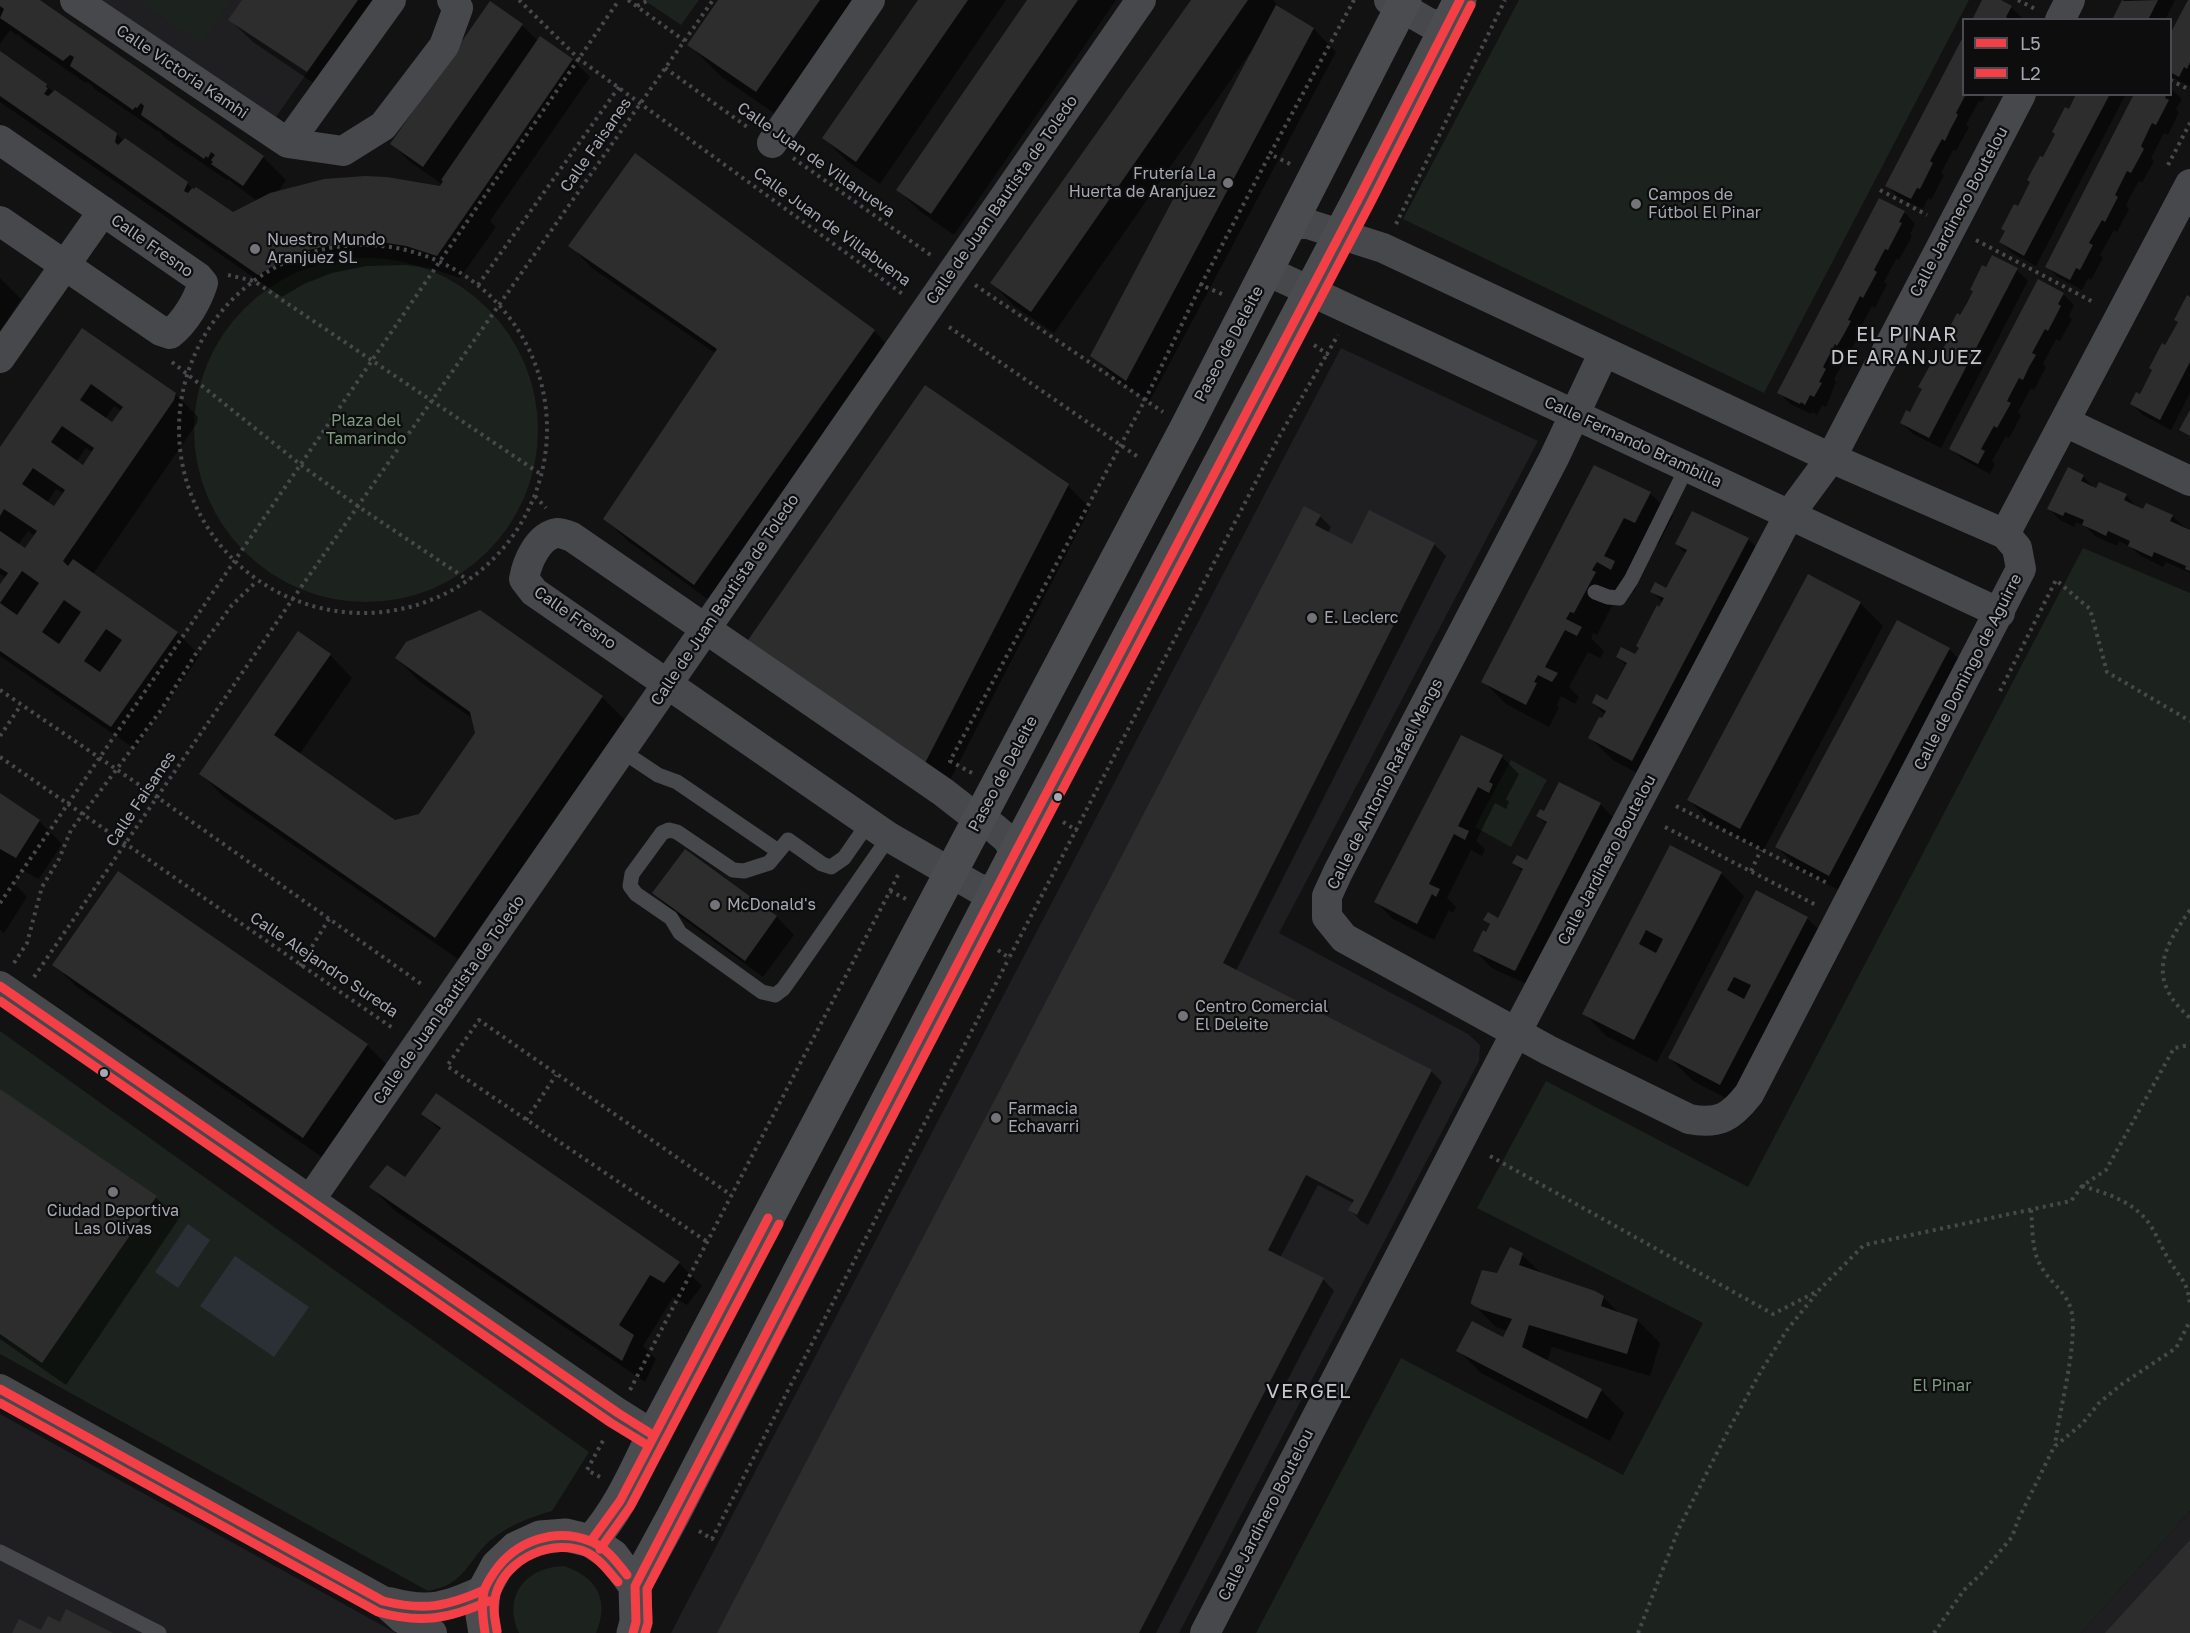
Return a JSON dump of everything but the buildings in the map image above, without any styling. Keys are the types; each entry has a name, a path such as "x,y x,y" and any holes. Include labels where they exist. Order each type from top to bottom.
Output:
{"main road":[{"name":"Paseo de Deleite","path":"591,1541 604,1527 626,1491 653,1435 997,787 1160,473 1186,428 1291,224 1398,2"},
{"path":"633,1633 636,1622 635,1586 975,935 1016,851 1358,200 1453,13"},
{"path":"485,1633 482,1615 484,1590 497,1566 516,1548 540,1538 566,1535 591,1541 613,1556 635,1586"}],"street":[{"name":"Calle Victoria Kamhi","path":"75,0 288,143 343,151 383,126 444,45 458,8 452,0"},
{"path":"288,143 391,0"},
{"path":"772,143 870,0"},
{"name":"Calle de Juan Bautista de Toledo","path":"310,1200 1141,0"},
{"path":"2061,18 2070,0"},
{"path":"1398,2 1430,23 1453,13"},
{"name":"Calle Jardinero Boutelou","path":"1205,1633 1789,515 1831,458 2019,96"},
{"name":"Calle Fresno","path":"0,140 203,283 199,297 178,328 170,334"},
{"path":"1291,224 1308,224 1383,248 1831,458 2005,534 2065,422 2177,178"},
{"path":"0,358 103,211"},
{"path":"0,221 161,332 170,334"},
{"name":"Calle Fernando Brambilla","path":"1267,271 2000,613"},
{"name":"Calle de Antonio Rafael Mengs","path":"1604,352 1575,415 1327,896 1327,917 1344,938 1548,1050 1689,1119 1705,1122 1719,1120"},
{"path":"2065,422 2190,481"},
{"name":"Calle Fresno","path":"998,890 979,889 950,874 879,829 534,592 524,579 527,563 544,539 559,533 572,537 943,792 979,820 993,827 1016,851"},
{"name":"Calle de Domingo de Aguirre","path":"1719,1120 1735,1111 1749,1094 2000,613 2021,568 2018,548 2005,534"},
{"path":"5,977 310,1200 653,1435"},
{"path":"0,1389 383,1601 403,1619 432,1633"},
{"path":"383,1601 406,1607 428,1609 453,1604 484,1590"}],"lane":[{"path":"1595,592 1619,598 1631,580 1687,467"},
{"path":"622,750 658,775 676,782 778,851"},
{"path":"879,829 796,971 783,989 775,995 762,992 680,933 671,918 636,894 630,886 632,874 662,833 669,830 677,832 733,870 744,871 770,862 788,840 822,864 831,867 879,829"},
{"path":"0,1552 159,1633"}],"path":[{"name":"Calle Juan de Villabuena","path":"519,0 579,59 925,310 1160,473"},
{"path":"0,903 619,0"},
{"path":"628,0 685,41"},
{"path":"637,6 649,0"},
{"name":"Calle Faisanes","path":"31,982 292,600 713,0"},
{"path":"997,787 950,761 1145,400 1201,285 1353,0"},
{"path":"1396,225 1505,0"},
{"name":"Calle Juan de Villanueva","path":"665,68 953,270"},
{"path":"2172,81 2190,90"},
{"path":"478,285 619,87"},
{"path":"2177,178 2190,123"},
{"path":"1270,154 1314,177"},
{"path":"1880,190 2095,303 2100,293"},
{"path":"1358,200 1406,230"},
{"path":"345,246 394,247 441,262 478,285 499,304 526,341 542,384 548,430 542,475 535,496 523,522 487,565 468,580 427,602 383,613 336,612 292,600 257,581 234,562 203,522 184,475 179,425 187,375 202,339 225,307 254,281 297,257 345,246"},
{"path":"953,270 1186,428"},
{"path":"203,283 227,274 254,281 542,475"},
{"path":"1201,285 1249,306"},
{"path":"673,1516 712,1539 1280,435 1351,311"},
{"path":"1290,329 1327,354"},
{"path":"170,334 167,357 187,375 301,465 468,580"},
{"path":"2000,691 2056,580 2090,609 2107,672 2190,721"},
{"path":"5,977 27,943 42,887 59,859 71,830 160,710 195,655 232,605 257,581"},
{"name":"Calle Alejandro Sureda","path":"0,690 117,769 424,986 419,992"},
{"path":"0,736 21,705"},
{"name":"Calle Alejandro Sureda","path":"0,757 394,1029 399,1022"},
{"path":"1676,806 1835,887"},
{"path":"1040,808 1076,830"},
{"path":"1665,827 1823,909"},
{"path":"1750,871 1761,850"},
{"path":"626,1491 587,1470 706,1241 890,891 930,912"},
{"path":"2190,910 2172,936 2162,966 2166,991 2190,1018"},
{"path":"300,966 329,919"},
{"path":"975,935 1010,958"},
{"path":"706,1241 447,1066 479,1020 731,1195"},
{"path":"1638,1633 1680,1528 1729,1429 1786,1330 1818,1291 1864,1245 2071,1201 2082,1186 2106,1170 2174,1048 2190,1045"},
{"path":"526,1120 556,1075"},
{"path":"1490,1156 1773,1314 1818,1291"},
{"path":"2082,1186 2108,1194 2130,1205 2148,1221 2170,1262 2188,1286 2190,1305"},
{"path":"1934,1633 1964,1590 1981,1574 2012,1537 2054,1447 2069,1362 2072,1314 2067,1298 2043,1270 2037,1258 2033,1244 2031,1210"},
{"path":"2054,1447 2082,1424 2099,1403 2122,1384 2176,1348 2190,1321"}],"shaded area":[{"path":"99,0 358,0 276,117"},
{"name":"Centro Comercial El Deleite","path":"1341,348 1538,441 1279,933 1468,1034 1480,1045 1479,1061 1179,1633 671,1633"},
{"path":"188,1224 210,1240 178,1288 155,1272"},
{"path":"235,1256 309,1307 274,1357 200,1306"},
{"path":"0,1414 396,1633 0,1633"},
{"path":"2190,1511 2190,1633 2081,1633"}],"green space":[{"path":"137,0 230,0 201,43"},
{"path":"644,0 699,0 681,25"},
{"name":"Campos de Fútbol El Pinar","path":"1519,0 1969,0 1764,393 1403,219"},
{"name":"Plaza del Tamarindo","path":"366,258 400,261 432,271 462,287 488,308 509,334 525,364 535,396 538,430 535,464 525,496 509,526 488,552 462,573 432,589 400,599 366,602 332,599 300,589 270,573 244,552 223,526 207,496 197,464 194,430 197,396 207,364 223,334 244,308 270,287 300,271 332,261"},
{"name":"El Pinar","path":"2083,548 2190,593 2190,1511 2081,1633 1256,1633 1401,1358 1623,1475 1703,1323 1477,1208 1546,1081 1748,1187"},
{"path":"1511,760 1547,780 1511,847 1475,827"},
{"name":"Ciudad Deportiva Las Olivas","path":"0,1031 589,1452 552,1511 521,1522 499,1534 484,1547 459,1577 441,1588 428,1591 0,1354"},
{"path":"564,1566 585,1576 598,1591 602,1610 596,1633 519,1633 514,1620 514,1607 521,1586 539,1572"}],"transit line":[{"name":"L5","path":"633,1633 636,1622 635,1586 1016,851 1358,200 1460,0"},
{"name":"L2","path":"645,1633 648,1623 647,1589 1027,857 1369,206 1471,5"},
{"name":"L5","path":"0,986 653,1435"},
{"name":"L2","path":"0,1001 611,1423 647,1445"},
{"name":"L5","path":"591,1541 620,1501 768,1218"},
{"name":"L2","path":"600,1549 630,1507 779,1224"},
{"name":"L5","path":"0,1389 383,1601 411,1606 435,1606 484,1590"},
{"name":"L2","path":"0,1403 378,1612 408,1618 435,1618 461,1612 489,1601"},
{"name":"L5","path":"485,1633 483,1602 487,1583 495,1571 514,1552 537,1540 550,1536 563,1536 590,1541 606,1551 627,1575"},
{"name":"L2","path":"497,1631 494,1603 501,1581 510,1570 533,1554 547,1549 561,1548 588,1553 600,1562 618,1582"}],"place":[{"name":"Frutería La Huerta de Aranjuez","path":"1228,183"},
{"name":"Campos de Fútbol El Pinar","path":"1636,204"},
{"name":"Nuestro Mundo Aranjuez SL","path":"255,249"},
{"name":"E. Leclerc","path":"1312,618"},
{"name":"McDonald's","path":"715,905"},
{"name":"Centro Comercial El Deleite","path":"1183,1016"},
{"name":"Farmacia Echavarri","path":"996,1118"},
{"name":"Ciudad Deportiva Las Olivas","path":"113,1192"}],"district":[{"name":"EL PINAR DE ARANJUEZ","path":"1907,346"},
{"name":"VERGEL","path":"1309,1392"}]}
